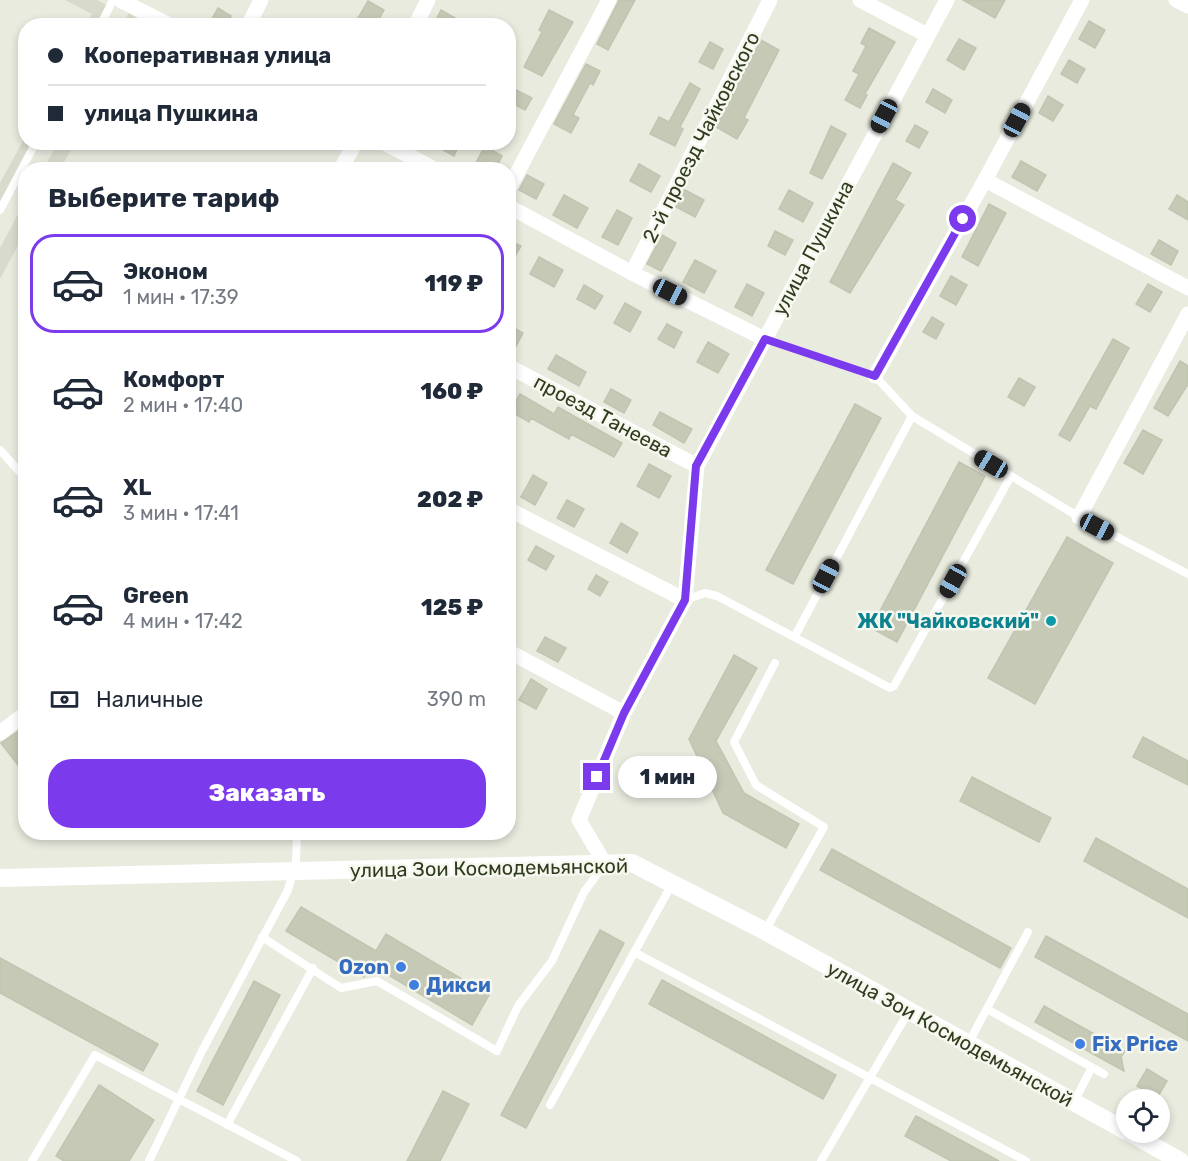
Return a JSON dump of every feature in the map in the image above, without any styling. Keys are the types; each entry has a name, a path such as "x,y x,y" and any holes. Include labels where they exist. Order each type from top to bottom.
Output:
{"street":[{"path":"120,0 155,18"},
{"path":"252,18 261,0"},
{"path":"419,18 428,0"},
{"path":"516,175 609,0"},
{"name":"2-й проезд Чайковского","path":"632,273 770,0"},
{"path":"860,0 927,34"},
{"name":"улица Пушкина","path":"605,864 579,820 624,713 685,600 696,466 947,0"},
{"path":"875,376 985,180 1082,0"},
{"path":"1176,0 1188,6"},
{"path":"398,150 421,162"},
{"path":"985,180 1188,288"},
{"path":"516,210 632,273 765,339"},
{"path":"1079,517 1188,314"},
{"name":"проезд Танеева","path":"516,370 696,466"},
{"path":"516,513 685,600"},
{"path":"516,655 624,713"},
{"path":"0,733 18,719"},
{"name":"улица Зои Космодемьянской","path":"0,878 632,863 765,931 1116,1125"},
{"name":"улица Зои Космодемьянской","path":"1148,1143 1180,1161"}],"lane":[{"path":"104,18 114,0"},
{"path":"0,210 18,176"},
{"path":"765,339 875,376 912,416 1079,517 1188,574"},
{"path":"795,636 912,416"},
{"path":"0,450 18,469"},
{"path":"685,600 705,593 717,596 795,636 886,688 894,686 1011,476"},
{"path":"765,931 824,827 756,785 734,742 775,663"},
{"path":"149,1161 178,1100 288,890 296,862 297,840"},
{"path":"262,937 341,988 377,981 496,1051 518,1006 552,961 584,892 605,864"},
{"path":"550,1105 673,882"},
{"path":"968,1044 1028,932"},
{"path":"634,952 1026,1161"},
{"path":"227,1125 312,968"},
{"path":"987,1009 1104,1074"},
{"path":"821,1161 909,1011"},
{"path":"32,1161 95,1055 297,1161"},
{"path":"1074,1102 1092,1068"}],"shaded area":[{"path":"65,0 97,0 111,7 105,18 90,18 92,14"},
{"path":"129,13 136,18 126,18"},
{"path":"18,150 33,150 27,162 18,162 18,178 0,211 0,183"},
{"path":"54,150 71,150 64,162 47,162"},
{"path":"18,214 18,245 0,279 0,248"}],"building":[{"path":"619,0 635,0 608,50 597,44"},
{"path":"963,0 1005,0 995,18"},
{"path":"368,1 384,10 380,18 358,18"},
{"path":"218,8 231,16 230,18 212,18"},
{"path":"441,10 455,18 437,18"},
{"path":"549,10 573,22 542,76 524,67 542,32 539,30"},
{"path":"1089,21 1105,30 1095,48 1079,39"},
{"path":"869,28 895,42 865,94 867,95 860,108 845,100 859,74 853,71 866,46 861,43"},
{"path":"959,39 976,48 964,70 947,60"},
{"path":"761,40 779,50 744,118 748,120 737,139 716,127"},
{"path":"710,42 723,49 713,69 699,62"},
{"path":"1069,60 1085,69 1077,83 1061,74"},
{"path":"586,64 600,71 593,85 590,83 573,115 579,118 571,133 554,124"},
{"path":"690,83 700,89 680,127 683,129 675,146 650,134 659,117 669,122"},
{"path":"933,89 952,100 945,113 926,102"},
{"path":"516,90 532,98 525,110 516,105"},
{"path":"1048,96 1063,105 1053,121 1039,113"},
{"path":"915,125 928,132 919,148 906,141"},
{"path":"831,126 846,134 822,179 810,173"},
{"path":"443,150 457,150 454,156"},
{"path":"483,150 492,150 502,156 499,162 476,162"},
{"path":"1021,161 1046,175 1037,191 1012,177"},
{"path":"893,163 911,173 895,200 904,205 850,293 830,282"},
{"path":"639,164 660,176 651,192 630,181"},
{"path":"527,175 544,184 536,199 519,190"},
{"path":"685,190 704,200 695,217 676,207"},
{"path":"789,190 813,203 803,222 779,209"},
{"path":"564,195 588,208 577,228 553,215"},
{"path":"1177,195 1188,202 1188,220 1169,209"},
{"path":"989,204 1006,213 978,266 962,257"},
{"path":"617,210 632,218 618,245 602,237"},
{"path":"775,231 793,240 785,255 768,246"},
{"path":"662,235 676,243 661,271 647,264"},
{"path":"1159,240 1178,251 1171,265 1151,254"},
{"path":"516,244 521,246 516,254"},
{"path":"539,257 563,270 554,287 530,274"},
{"path":"695,260 716,271 704,293 683,282"},
{"path":"951,276 967,285 956,305 940,296"},
{"path":"747,284 764,293 752,316 735,307"},
{"path":"1148,284 1162,292 1150,312 1136,304"},
{"path":"584,285 603,296 595,309 577,299"},
{"path":"625,303 641,312 630,332 614,323"},
{"path":"932,317 944,324 936,339 923,332"},
{"path":"667,324 682,332 674,348 658,339"},
{"path":"516,329 523,333 516,346"},
{"path":"1113,339 1129,348 1096,409 1090,406 1070,441 1059,435"},
{"path":"708,342 729,354 718,373 697,362"},
{"path":"556,355 586,372 579,386 548,369"},
{"path":"1180,361 1188,366 1188,384 1168,416 1154,408"},
{"path":"1019,378 1035,387 1024,406 1008,397"},
{"path":"611,389 631,400 624,413 604,402"},
{"path":"520,394 554,414 558,407 622,443 614,457 571,434 569,439 531,418 529,422 516,414 516,401"},
{"path":"855,404 881,418 793,584 766,570"},
{"path":"660,412 692,429 684,443 653,425"},
{"path":"1143,430 1162,440 1143,474 1124,463"},
{"path":"959,462 985,476 897,642 871,628"},
{"path":"649,464 671,476 659,498 637,486"},
{"path":"533,475 547,483 535,505 521,497"},
{"path":"567,500 584,509 574,527 557,518"},
{"path":"621,523 638,533 627,553 610,543"},
{"name":"ЖК \"Чайковский\"","path":"1067,537 1113,563 1035,704 988,678"},
{"path":"536,546 554,556 546,570 528,560"},
{"path":"596,575 608,582 600,596 588,589"},
{"path":"545,637 566,648 558,662 537,651"},
{"path":"734,655 757,668 716,741 744,793 799,824 786,848 723,813 689,739"},
{"path":"531,679 547,689 536,709 519,700"},
{"path":"18,731 18,765 1,743"},
{"path":"1143,737 1188,761 1188,785 1133,757"},
{"path":"972,777 1051,818 1039,842 960,801"},
{"path":"1096,838 1188,889 1188,918 1084,861"},
{"path":"832,849 1011,948 1000,968 820,870"},
{"path":"301,907 376,951 386,934 489,995 472,1025 372,965 364,977 286,931"},
{"path":"600,930 624,943 526,1128 501,1115"},
{"path":"1046,936 1188,1014 1188,1041 1035,957"},
{"path":"0,958 158,1044 143,1071 0,993"},
{"path":"662,980 836,1075 823,1099 649,1004"},
{"path":"254,981 280,995 223,1105 197,1091"},
{"path":"1044,1006 1125,1051 1121,1057 1124,1071 1035,1022"},
{"path":"1147,1069 1167,1081 1162,1089 1142,1089 1137,1086"},
{"path":"99,1085 154,1120 129,1161 64,1161 56,1156"},
{"path":"443,1091 469,1104 440,1161 407,1161"},
{"path":"916,1116 999,1161 951,1161 905,1136"}],"place":[{"name":"ЖК \"Чайковский\"","path":"1051,621"},
{"name":"Ozon","path":"401,967"},
{"name":"Дикси","path":"414,985"},
{"name":"Fix Price","path":"1080,1044"}],"route":[{"path":"597,777 624,713 685,600 696,466 765,339 875,376 963,219"}]}
